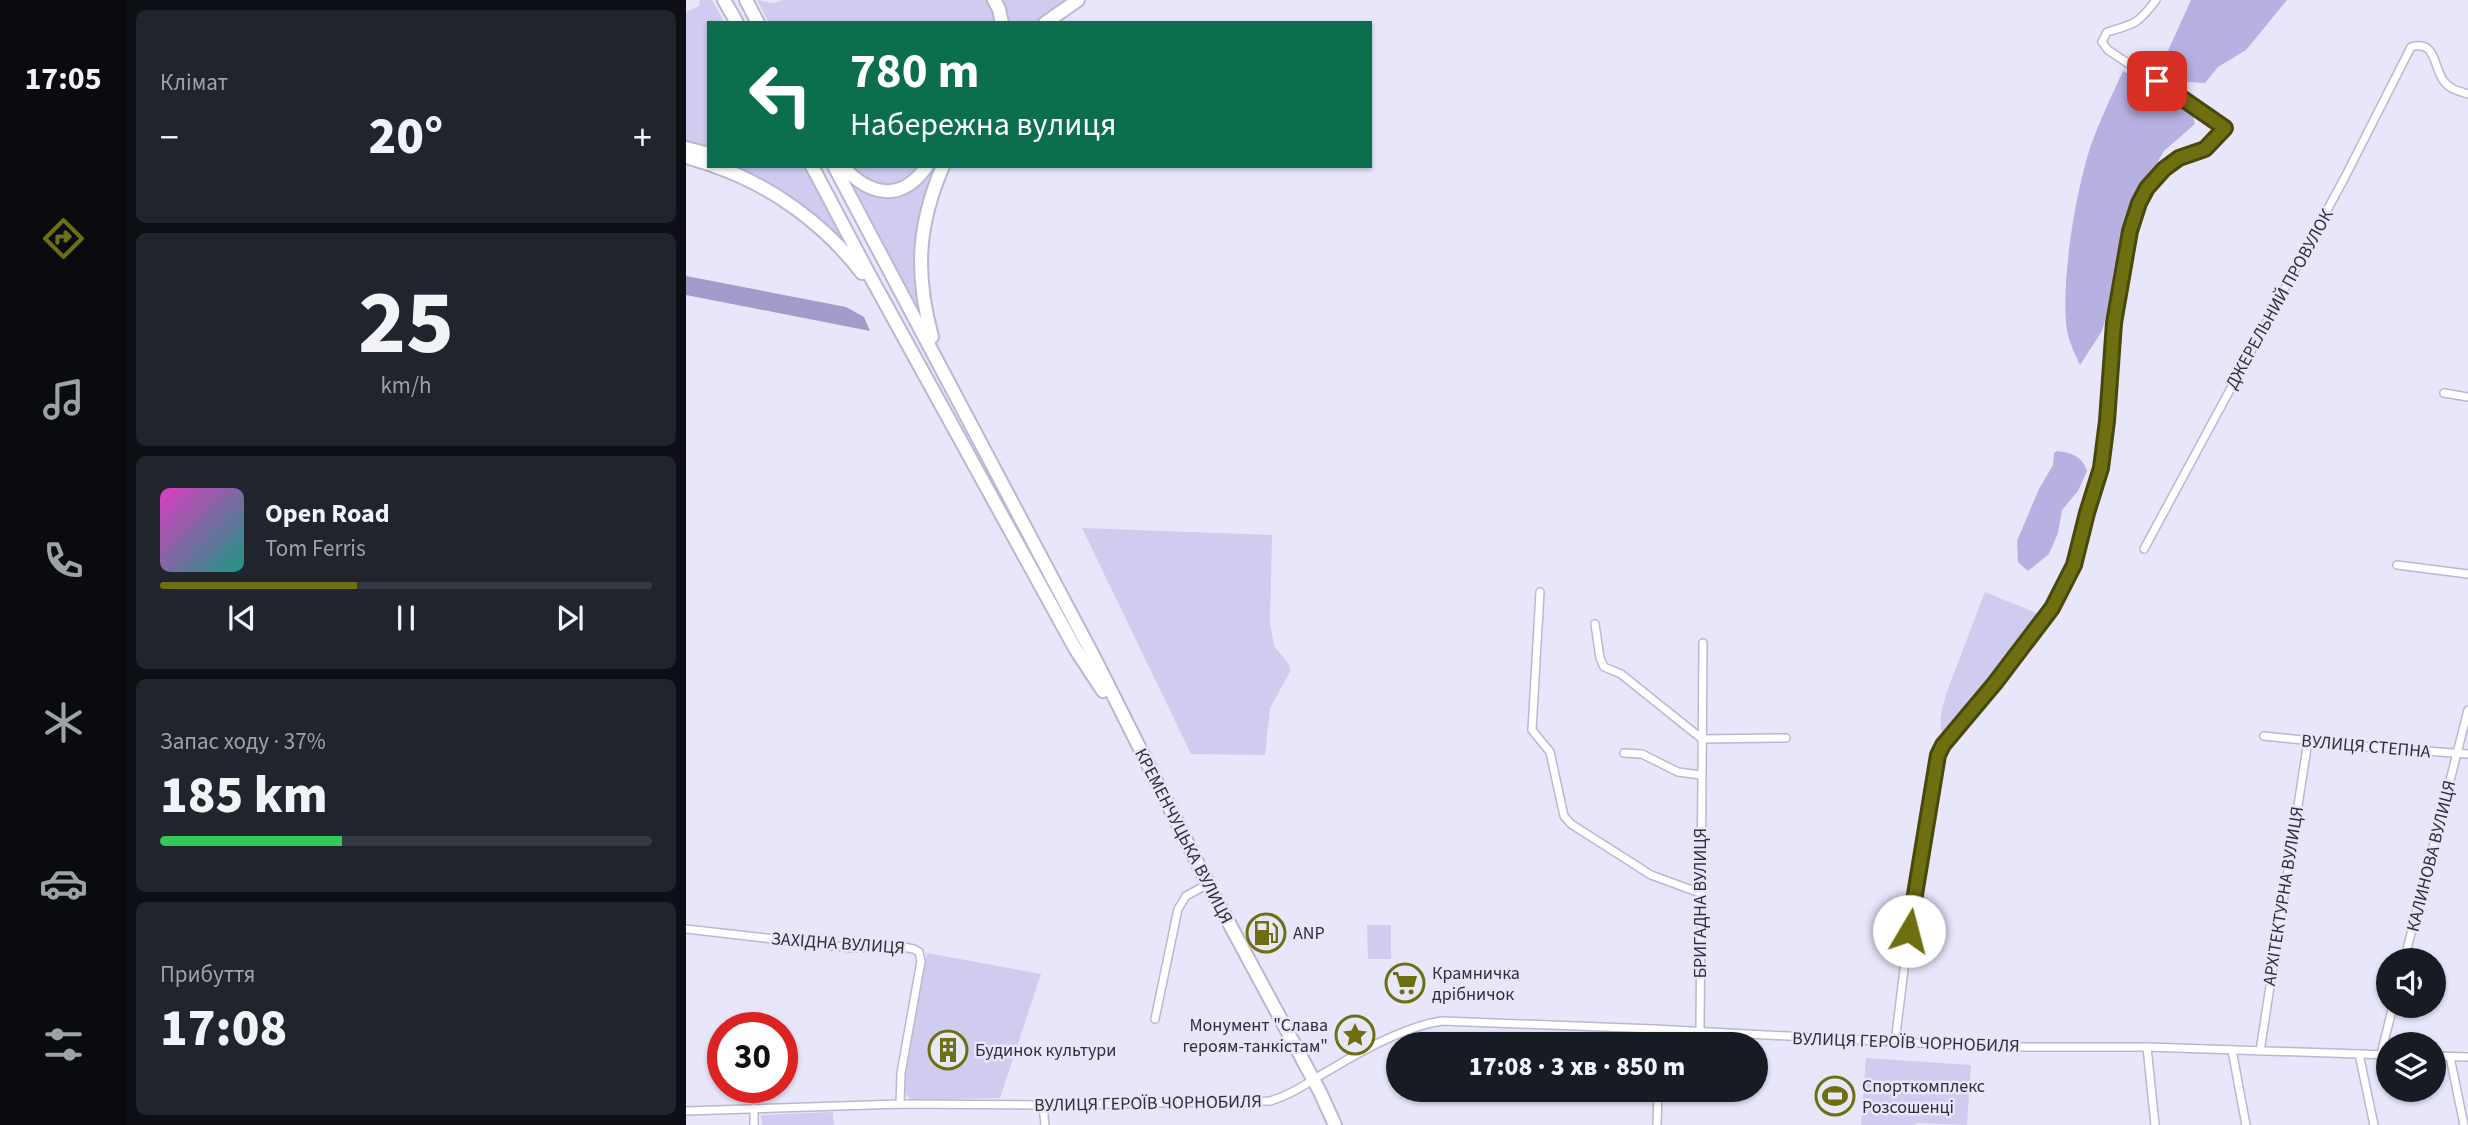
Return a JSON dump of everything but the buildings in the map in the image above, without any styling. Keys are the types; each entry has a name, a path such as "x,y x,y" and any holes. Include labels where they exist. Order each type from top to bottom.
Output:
{"highway":[{"path":"724,0 736,21"},
{"path":"746,0 757,21"},
{"path":"995,0 1002,21"},
{"path":"1048,21 1078,0"},
{"path":"686,148 707,154"},
{"path":"686,157 707,163"},
{"path":"719,168 751,182 776,197 835,240 890,312"},
{"path":"813,168 1076,650 1130,733"},
{"path":"835,168 939,361 1095,660 1130,733"},
{"path":"844,168 868,188 889,191 913,183 925,168"},
{"path":"939,361 926,316 919,264 922,228 942,168"},
{"name":"КРЕМЕНЧУЦЬКА ВУЛИЦЯ","path":"1130,733 1314,1080 1335,1125"}],"street":[{"path":"1895,1043 1911,912 1938,755 1943,745 2052,608 2074,565 2101,468 2107,421 2111,344 2120,281 2130,231 2139,203 2147,188 2164,169 2179,158 2205,149 2225,128 2108,50 2102,42 2107,32 2134,24 2141,19 2156,0"},
{"name":"ДЖЕРЕЛЬНИЙ ПРОВУЛОК","path":"2144,549 2345,177 2411,47 2417,45 2428,48 2445,82 2455,90 2468,94"},
{"path":"2444,393 2468,397"},
{"path":"2397,565 2468,574"},
{"path":"1540,592 1532,730 1550,752 1564,816 1571,824 1651,875 1700,893"},
{"path":"1595,624 1604,667 1621,674 1702,739 1786,738"},
{"name":"БРИГАДНА ВУЛИЦЯ","path":"1699,1032 1703,643"},
{"name":"КАЛИНОВА ВУЛИЦЯ","path":"2407,948 2468,710"},
{"name":"ВУЛИЦЯ СТЕПНА","path":"2264,736 2468,754"},
{"name":"АРХІТЕКТУРНА ВУЛИЦЯ","path":"2260,1051 2308,741"},
{"path":"1624,753 1642,754 1678,772 1701,775"},
{"path":"1155,1019 1178,909 1186,896 1208,884"},
{"name":"ЗАХІДНА ВУЛИЦЯ","path":"686,929 853,948 909,947 919,952 921,961 901,1073 900,1104"},
{"name":"ВУЛИЦЯ ГЕРОЇВ ЧОРНОБИЛЯ","path":"686,1111 900,1104 1043,1105 1270,1101 1297,1091 1409,1029 1432,1023 1453,1021 1699,1032"},
{"name":"ВУЛИЦЯ ГЕРОЇВ ЧОРНОБИЛЯ","path":"1768,1036 1994,1047 2147,1047 2376,1055"},
{"path":"2147,1047 2155,1125"},
{"path":"2232,1050 2246,1125"},
{"path":"2359,1054 2374,1125"},
{"path":"2446,1057 2468,1057"},
{"path":"2450,1057 2464,1125"},
{"path":"1657,1125 1658,1102"},
{"path":"1043,1105 1045,1125"},
{"path":"754,1108 754,1125"}],"shaded area":[{"path":"700,0 712,0 724,21 707,21 707,148 686,142 686,12 699,6"},
{"path":"757,0 774,3 783,0 989,0 996,21 768,21"},
{"path":"1002,0 1068,0 1039,21 1007,21"},
{"path":"2191,0 2287,0 2246,50 2218,67 2205,83 2173,81 2167,53"},
{"path":"2123,71 2192,112 2195,124 2164,151 2131,207 2102,331 2080,365 2068,334 2065,311 2071,237 2085,164"},
{"path":"726,168 805,168 849,252 834,236"},
{"path":"851,168 918,168 911,178 886,187 863,178"},
{"path":"931,168 937,168 915,252 916,287 921,314 855,189 880,196 899,195 924,177"},
{"path":"686,276 846,307 864,317 870,331 686,295"},
{"path":"2057,451 2076,456 2087,471 2078,491 2062,510 2058,533 2049,554 2028,571 2018,562 2017,541"},
{"path":"1082,528 1272,535 1270,623 1274,646 1289,664 1290,672 1270,708 1265,755 1191,754"},
{"path":"1985,592 2039,614 2032,628 1956,725 1947,734 1943,734 1941,720 1946,694"},
{"path":"1367,925 1391,925 1391,959 1368,959"},
{"path":"927,953 1041,974 1000,1098 910,1100 903,1090"},
{"path":"1866,1058 1971,1065 1967,1125 1861,1125"},
{"path":"833,1112 834,1125 762,1125 761,1115"}],"place":[{"name":"ANP","path":"1266,933"},
{"name":"Крамничка дрібничок","path":"1405,983"},
{"name":"Монумент \"Слава героям-танкістам\"","path":"1355,1035"},
{"name":"Будинок культури","path":"948,1050"},
{"name":"Спорткомплекс Розсошенці","path":"1835,1096"}],"route":[{"path":"1909,931 1938,755 1943,745 2052,608 2074,565 2101,468 2107,421 2111,344 2120,281 2130,231 2139,203 2147,188 2164,169 2179,158 2205,149 2225,128 2157,81"}]}
